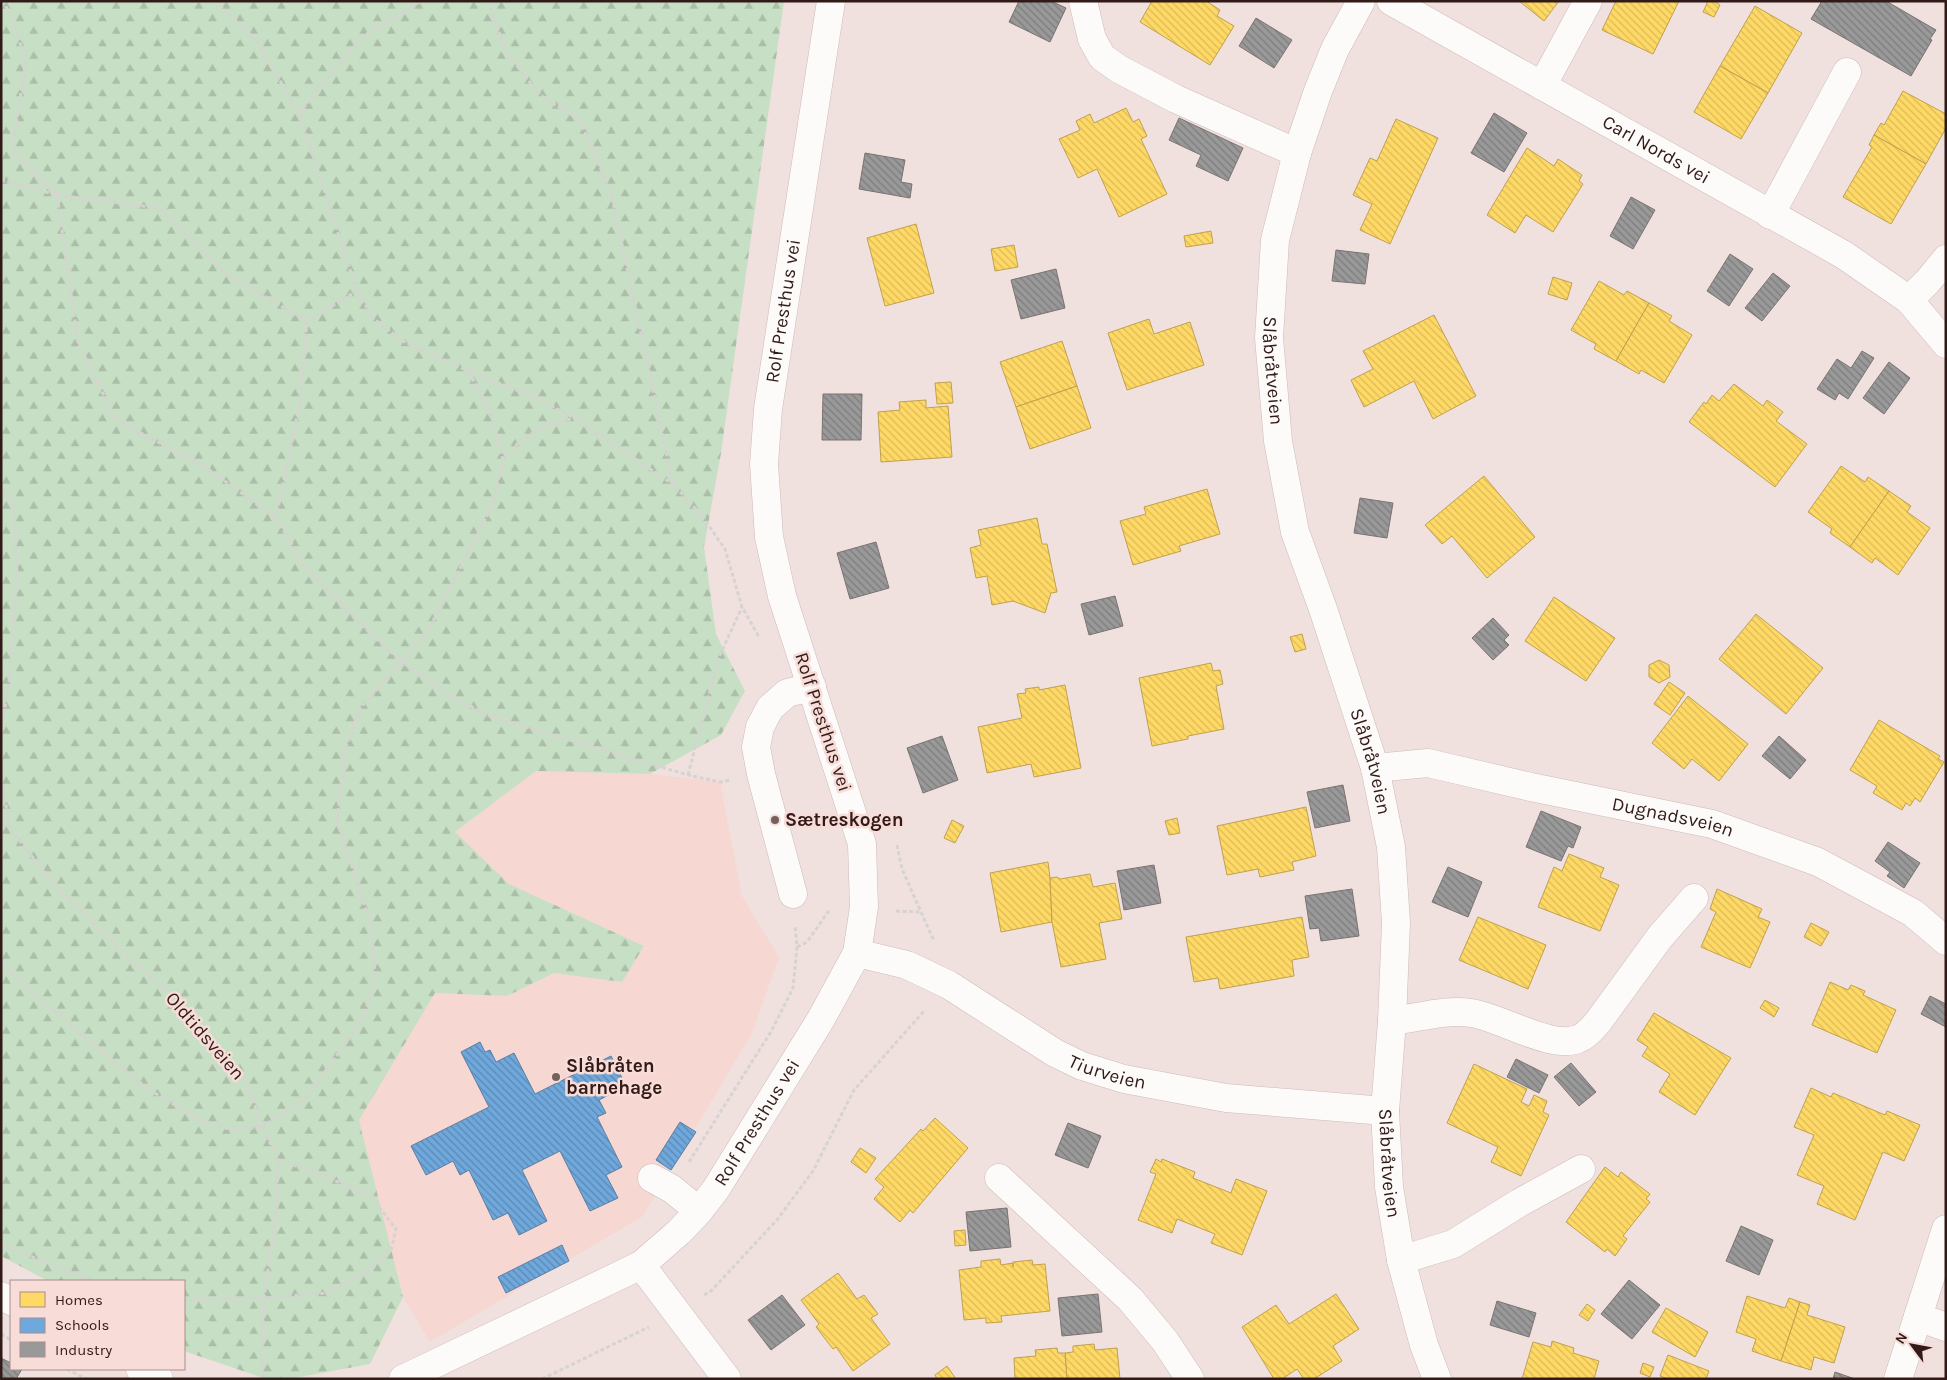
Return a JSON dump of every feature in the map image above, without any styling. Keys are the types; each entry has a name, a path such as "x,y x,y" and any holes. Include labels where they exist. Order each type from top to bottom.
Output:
{"street":[{"name":"Rolf Presthus vei","path":"403,1379 641,1265 679,1232 716,1190 821,1019 857,953 864,907 862,844 782,596 771,546 764,464 768,409 831,1"},
{"path":"1083,1 1092,39 1102,57 1120,69 1176,99 1297,153"},
{"name":"Slåbråtveien","path":"1361,1 1335,49 1318,91 1297,153 1276,240 1269,338 1278,441 1295,532 1323,609 1375,768 1391,847 1396,923 1392,1021 1385,1111 1389,1187 1401,1260 1424,1345 1437,1379"},
{"name":"Carl Nords vei","path":"1391,1 1844,255 1909,300 1946,344"},
{"path":"1542,86 1588,1"},
{"path":"1770,215 1847,72"},
{"path":"1909,300 1946,259"},
{"path":"793,894 761,774 756,747 760,727 770,708 787,693 812,687"},
{"name":"Dugnadsveien","path":"1375,768 1428,763 1531,787 1712,824 1818,862 1913,913 1946,941"},
{"path":"1392,1021 1447,1012 1472,1013 1554,1041 1578,1039 1591,1030 1598,1022 1660,937 1694,898"},
{"name":"Tiurveien","path":"857,953 907,965 949,985 1055,1053 1082,1066 1124,1079 1226,1098 1385,1111"},
{"path":"1401,1260 1453,1244 1518,1203 1581,1169"},
{"path":"999,1178 1130,1299 1164,1341 1190,1379"},
{"path":"662,1184 699,1211"},
{"path":"1898,1379 1946,1229"},
{"path":"641,1265 727,1379"},
{"path":"1918,1317 1946,1327"},
{"path":"142,1370 159,1379"}],"path":[{"path":"2,1 10,14 26,60 12,150 57,195 78,343 116,420 204,466 276,518 306,566 373,636 402,662 453,698 490,716 688,775 720,782 761,774"},
{"path":"216,1 256,40 299,113 357,291 374,319 403,340 468,371 537,398 574,418 674,485 702,516 725,548 742,606 764,642"},
{"path":"299,113 362,37 420,1"},
{"path":"488,1 506,52 540,95 580,120 611,193 674,485"},
{"path":"1,180 57,195 158,208 226,274 307,321"},
{"path":"307,321 357,291"},
{"path":"276,518 300,402 307,321"},
{"path":"1,963 31,992 148,1089 202,1121 232,1130 262,1127 306,1098 364,1017 375,978 372,928 337,821 346,747 360,708 402,662 430,627 492,506 503,460 491,413 468,371"},
{"path":"503,460 519,442 540,428 574,418"},
{"path":"1,486 14,507 17,572 9,684 1,730"},
{"path":"688,775 719,657 742,606"},
{"name":"Oldtidsveien","path":"1,779 10,828 52,880 130,959 184,1006 247,1083 262,1127 278,1159 277,1208 264,1298 262,1370 266,1379"},
{"path":"542,1379 677,1314 711,1291 777,1220 814,1171 854,1090 949,985 937,948 902,869 896,844"},
{"path":"662,1184 772,1030 793,988 797,947 793,894"},
{"path":"185,1300 264,1298 326,1293 367,1272 391,1251 396,1229 373,1199 341,1183 278,1159"},
{"path":"1,1245 92,1280"},
{"path":"69,1370 86,1379"}],"shaded area":[{"name":"Slåbråten barnehage","path":"536,771 650,774 720,782 742,896 779,957 752,1033 643,1216 430,1342 403,1297 359,1120 435,993 507,996 554,973 621,982 644,946 509,884 454,833"}],"green space":[{"path":"1,1 784,1 721,453 704,547 716,634 745,691 721,735 650,774 536,771 455,832 509,884 644,946 622,982 554,973 507,996 435,993 359,1120 403,1297 370,1364 289,1379 266,1379 185,1351 185,1280 46,1280 1,1256"}],"building: Homes":[{"path":"1152,1 1206,1 1220,10 1217,16 1234,26 1210,65 1140,22"},
{"path":"1519,1 1559,1 1544,21"},
{"path":"1616,1 1679,1 1653,54 1602,30"},
{"path":"1708,1 1714,1 1720,5 1714,17 1703,12"},
{"path":"1755,6 1802,33 1768,93 1720,66"},
{"path":"1720,66 1768,93 1741,139 1694,112"},
{"path":"1903,91 1946,114 1946,128 1926,164 1874,135 1881,123 1884,125"},
{"path":"1126,108 1133,122 1139,119 1147,136 1141,139 1167,194 1119,217 1097,169 1078,178 1059,139 1080,130 1076,121 1090,114 1094,123"},
{"path":"1396,119 1438,138 1390,244 1360,230 1372,204 1353,195 1370,158 1377,161"},
{"path":"1874,135 1926,164 1891,224 1843,197 1872,147 1869,145"},
{"path":"1527,148 1554,166 1558,159 1582,175 1579,181 1583,184 1553,232 1526,215 1515,233 1487,215"},
{"path":"916,224 934,293 885,306 867,238"},
{"path":"1211,231 1213,243 1186,247 1184,236"},
{"path":"1014,245 1018,267 995,271 991,249"},
{"path":"1553,277 1572,283 1567,300 1548,294"},
{"path":"1599,281 1624,295 1627,291 1649,303 1616,361 1594,349 1596,344 1571,330"},
{"path":"1649,303 1672,316 1669,321 1692,335 1664,383 1641,370 1639,374 1616,361"},
{"path":"1434,315 1476,396 1433,419 1414,381 1364,407 1351,380 1373,369 1363,351"},
{"path":"1149,319 1154,334 1190,322 1204,365 1127,390 1108,333"},
{"path":"1062,341 1077,386 1016,407 1000,362"},
{"path":"951,382 953,403 937,404 935,383"},
{"path":"1734,384 1763,406 1767,400 1783,412 1776,421 1807,444 1775,487 1689,422 1704,402 1706,404 1712,395 1719,401"},
{"path":"1077,386 1091,428 1030,449 1016,407"},
{"path":"926,400 926,408 948,406 952,457 881,462 878,412 900,410 899,402"},
{"path":"1841,466 1865,482 1868,477 1889,491 1850,547 1830,533 1832,529 1808,512"},
{"path":"1484,476 1535,537 1487,578 1452,536 1442,544 1425,525"},
{"path":"1207,489 1220,534 1179,546 1181,551 1133,565 1120,521 1146,514 1144,507"},
{"path":"1889,491 1911,506 1907,512 1930,528 1898,575 1875,558 1872,563 1850,547"},
{"path":"1037,518 1042,544 1047,544 1057,592 1051,593 1045,613 1013,601 992,605 987,576 976,578 970,548 981,545 978,530"},
{"path":"1554,597 1615,638 1586,681 1525,641"},
{"path":"1756,614 1823,668 1786,714 1719,659"},
{"path":"1302,634 1306,649 1295,652 1290,637"},
{"path":"1659,660 1669,665 1670,677 1659,683 1649,677 1649,665"},
{"path":"1211,663 1213,671 1220,670 1223,684 1216,686 1224,729 1152,746 1139,678"},
{"path":"1669,682 1685,693 1670,715 1654,704"},
{"path":"1065,685 1081,768 1034,777 1031,764 987,773 978,727 1022,718 1017,694 1026,693 1025,689 1039,687 1039,690"},
{"path":"1688,696 1748,744 1719,781 1692,759 1684,769 1652,743"},
{"path":"1879,720 1940,756 1938,759 1944,762 1920,802 1915,798 1910,806 1906,803 1902,810 1873,793 1877,786 1850,770"},
{"path":"1306,807 1316,856 1292,862 1294,870 1260,877 1258,869 1227,875 1217,826"},
{"path":"1177,818 1180,833 1169,835 1165,821"},
{"path":"952,820 964,826 955,843 944,838"},
{"path":"1569,854 1604,868 1600,877 1619,885 1600,931 1538,907 1554,867 1562,871"},
{"path":"1048,862 1052,922 1001,932 990,873"},
{"path":"1090,874 1093,887 1115,883 1122,919 1099,923 1106,959 1061,967 1052,922 1050,878 1057,877 1060,879"},
{"path":"1717,889 1762,909 1758,917 1770,922 1750,968 1701,947 1716,912 1710,909"},
{"path":"1302,917 1309,957 1292,960 1294,976 1220,989 1218,978 1194,982 1186,937"},
{"path":"1478,917 1546,945 1528,989 1459,960"},
{"path":"1811,923 1829,932 1821,946 1804,937"},
{"path":"1830,982 1848,990 1851,985 1865,991 1863,995 1896,1010 1877,1053 1812,1025"},
{"path":"1765,1000 1779,1008 1774,1017 1760,1008"},
{"path":"1654,1013 1731,1058 1695,1115 1659,1092 1670,1074 1642,1056 1648,1047 1637,1040"},
{"path":"1474,1064 1527,1089 1521,1102 1529,1106 1534,1095 1547,1101 1543,1112 1549,1115 1521,1176 1491,1162 1498,1147 1447,1123"},
{"path":"1811,1088 1831,1097 1833,1093 1885,1115 1887,1111 1920,1125 1904,1161 1883,1152 1855,1220 1817,1204 1824,1186 1797,1175 1814,1135 1794,1127"},
{"path":"935,1118 968,1148 913,1213 910,1210 900,1222 874,1199 884,1187 875,1179 921,1129 923,1131"},
{"path":"860,1148 876,1158 866,1173 851,1162"},
{"path":"1156,1159 1161,1162 1162,1159 1195,1172 1193,1178 1231,1193 1236,1179 1267,1191 1242,1255 1211,1243 1215,1234 1177,1219 1172,1233 1138,1220 1156,1174 1150,1172"},
{"path":"1605,1167 1618,1177 1621,1172 1650,1194 1646,1199 1650,1202 1623,1236 1627,1239 1615,1256 1607,1249 1605,1252 1566,1222"},
{"path":"965,1230 966,1245 955,1246 954,1231"},
{"path":"1000,1259 1001,1265 1032,1260 1033,1265 1045,1264 1050,1311 1001,1316 1002,1322 986,1323 986,1318 964,1320 959,1270 981,1267 981,1261"},
{"path":"838,1273 857,1299 864,1295 878,1314 871,1318 890,1344 853,1371 836,1347 833,1349 816,1327 819,1324 801,1300"},
{"path":"1336,1294 1359,1329 1333,1346 1342,1361 1314,1379 1304,1379 1297,1369 1282,1379 1274,1379 1242,1327 1276,1305 1289,1324"},
{"path":"1747,1296 1785,1308 1789,1298 1800,1302 1781,1361 1752,1351 1756,1339 1736,1332"},
{"path":"1800,1302 1810,1305 1807,1315 1845,1327 1834,1363 1814,1357 1811,1370 1781,1361"},
{"path":"1587,1304 1595,1310 1588,1321 1579,1315"},
{"path":"1666,1308 1708,1332 1695,1357 1652,1332"},
{"path":"1552,1341 1574,1348 1573,1353 1599,1361 1594,1379 1522,1379 1533,1342 1551,1347"},
{"path":"1094,1344 1095,1350 1117,1348 1120,1379 1067,1379 1065,1353 1073,1352 1073,1346"},
{"path":"1057,1348 1058,1353 1065,1353 1067,1379 1015,1379 1014,1358 1036,1356 1035,1350"},
{"path":"1668,1355 1709,1371 1706,1379 1668,1379 1660,1376"},
{"path":"1643,1363 1654,1367 1650,1377 1640,1373"},
{"path":"947,1366 956,1379 937,1379 935,1375"}],"building: Schools":[{"path":"480,1042 485,1052 490,1050 496,1062 514,1053 535,1094 611,1056 626,1086 599,1100 606,1113 597,1117 622,1167 606,1175 618,1198 590,1211 560,1151 522,1170 547,1221 519,1235 508,1213 493,1220 469,1170 460,1175 453,1161 426,1175 411,1146 489,1107 461,1052"},
{"path":"680,1122 696,1132 671,1170 656,1160"},
{"path":"562,1245 569,1261 506,1293 498,1277"}],"building: Industry":[{"path":"1019,1 1051,1 1066,8 1050,42 1009,22"},
{"path":"1822,1 1886,1 1936,30 1911,76 1811,19"},
{"path":"1256,18 1292,40 1274,68 1239,46"},
{"path":"1494,113 1527,133 1504,172 1471,153"},
{"path":"1179,118 1243,148 1228,181 1196,166 1201,155 1169,140"},
{"path":"865,153 905,160 901,182 912,184 910,198 859,189"},
{"path":"1631,197 1655,210 1633,249 1610,236"},
{"path":"1336,250 1369,254 1365,284 1332,281"},
{"path":"1730,254 1753,269 1729,306 1707,291"},
{"path":"1056,269 1065,308 1021,319 1011,280"},
{"path":"1773,273 1790,286 1762,321 1745,308"},
{"path":"1862,351 1874,358 1848,399 1839,393 1835,400 1817,389 1837,359 1851,368"},
{"path":"1889,362 1910,378 1884,414 1863,398"},
{"path":"823,394 862,394 861,440 822,440"},
{"path":"1360,498 1393,503 1387,538 1354,533"},
{"path":"876,542 889,588 850,599 837,553"},
{"path":"1115,596 1123,626 1089,635 1081,604"},
{"path":"1493,618 1509,635 1504,640 1509,645 1493,660 1472,638"},
{"path":"942,736 958,780 923,793 907,748"},
{"path":"1779,736 1806,760 1790,779 1762,756"},
{"path":"1343,785 1350,821 1315,828 1307,792"},
{"path":"1541,811 1581,827 1573,848 1568,846 1561,861 1526,847"},
{"path":"1888,842 1920,863 1904,888 1887,876 1890,872 1875,861"},
{"path":"1154,865 1161,903 1124,910 1117,871"},
{"path":"1448,867 1482,882 1468,917 1432,902"},
{"path":"1352,889 1359,936 1321,941 1319,928 1310,929 1305,896"},
{"path":"1930,996 1946,1004 1946,1027 1921,1014"},
{"path":"1516,1059 1548,1075 1539,1093 1507,1077"},
{"path":"1571,1063 1596,1092 1579,1106 1554,1077"},
{"path":"1068,1123 1101,1136 1088,1168 1055,1155"},
{"path":"1007,1208 1011,1247 970,1251 966,1212"},
{"path":"1741,1226 1773,1240 1759,1275 1726,1261"},
{"path":"1629,1280 1660,1305 1632,1339 1601,1314"},
{"path":"1098,1294 1102,1332 1062,1336 1058,1298"},
{"path":"782,1295 805,1325 771,1350 748,1320"},
{"path":"1497,1301 1536,1313 1529,1337 1490,1325"},
{"path":"1,1358 10,1362 10,1370 21,1370 16,1379 1,1379"},
{"path":"1835,1372 1855,1379 1833,1379"}],"place":[{"name":"Sætreskogen","path":"775,820"},
{"name":"Slåbråten barnehage","path":"556,1077"}]}
